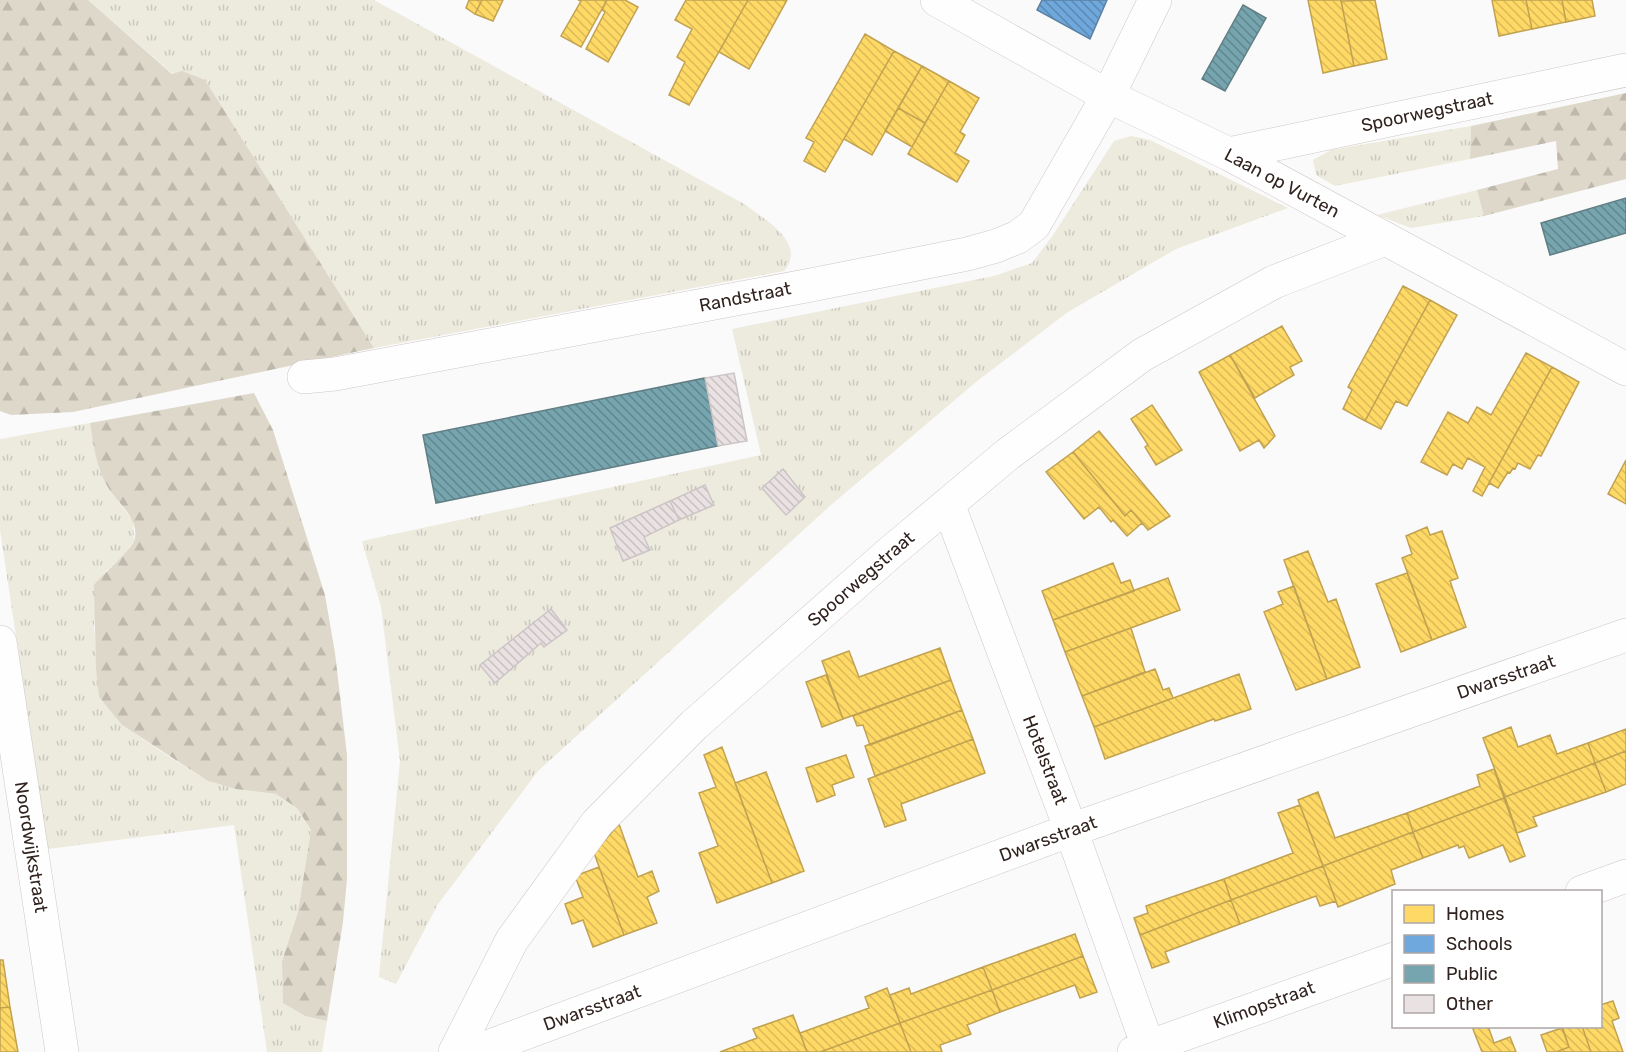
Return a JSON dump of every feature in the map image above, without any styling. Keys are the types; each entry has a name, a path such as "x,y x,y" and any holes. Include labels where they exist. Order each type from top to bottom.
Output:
{"street":[{"name":"Laan op Vurten","path":"937,0 1108,96 1229,154 1626,369"},
{"name":"Randstraat","path":"304,377 335,374 811,285 996,246 1018,237 1034,225 1108,96 1155,0"},
{"name":"Spoorwegstraat","path":"1229,154 1626,70"},
{"name":"Spoorwegstraat","path":"455,1052 512,940 597,823 694,725 1008,454 1142,355 1274,282 1385,239"},
{"name":"Hotelstraat","path":"948,504 1071,830 1144,1050"},
{"name":"Dwarsstraat","path":"474,1052 1071,830 1626,635"},
{"name":"Noordwijkstraat","path":"0,642 62,1052"},
{"path":"1585,890 1626,876"},
{"name":"Klimopstraat","path":"1144,1050 1392,960"}],"green space":[{"path":"0,0 88,0 172,74 182,71 205,80 374,348 73,412 11,415 0,411"},
{"path":"88,0 374,0 744,204 780,232 791,251 790,261 784,271 374,348 205,80 173,74"},
{"path":"1626,93 1626,179 1484,216 1477,190 1558,169 1556,141 1470,159 1471,126"},
{"path":"1471,126 1470,159 1335,186 1316,175 1313,160 1331,150"},
{"path":"1131,136 1150,140 1288,208 1176,249 1068,312 976,382 831,505 538,771 438,904 396,984 379,977 400,761 381,607 362,541 761,455 732,329 994,276 1032,263 1053,235 1114,141"},
{"path":"1477,190 1484,216 1411,228 1377,215"},
{"path":"254,393 273,430 325,595 335,653 347,755 347,879 343,922 327,1021 305,1016 283,1003 282,961 298,912 311,830 297,808 276,794 236,789 208,781 122,725 99,697 94,585 128,550 134,541 135,534 132,520 109,489 101,473 90,423"},
{"path":"90,423 99,469 109,489 133,521 134,541 124,555 105,572 94,624 99,697 122,725 208,781 236,789 276,794 297,808 311,830 298,912 282,961 283,1003 305,1016 327,1021 322,1052 267,1052 234,825 48,849 0,530 0,439"}],"building: Homes":[{"path":"469,0 482,0 475,14 466,8"},
{"path":"482,0 503,0 493,21 475,14"},
{"path":"578,0 607,0 581,47 561,36 581,1"},
{"path":"607,0 625,0 638,7 608,62 586,49 605,12 602,10"},
{"path":"686,0 748,0 689,105 669,95 685,62 677,57 692,29 675,20"},
{"path":"748,0 787,0 749,69 719,52"},
{"path":"1308,0 1341,0 1354,66 1323,73"},
{"path":"1375,0 1387,59 1354,66 1341,1"},
{"path":"1492,0 1526,0 1532,29 1499,36"},
{"path":"1526,0 1562,0 1566,22 1532,29"},
{"path":"1562,0 1592,0 1595,16 1566,22"},
{"path":"865,34 894,51 825,172 804,161 814,142 806,138"},
{"path":"894,51 922,66 872,155 844,139"},
{"path":"922,66 949,81 925,123 898,108"},
{"path":"949,81 979,98 960,132 965,135 955,153 969,161 957,182 908,154"},
{"path":"898,108 925,123 912,147 885,131"},
{"path":"1403,286 1430,300 1365,421 1343,409 1352,390 1348,387"},
{"path":"1430,300 1457,315 1407,406 1396,401 1381,429 1365,421"},
{"path":"1282,326 1302,361 1290,367 1294,375 1255,398 1230,355"},
{"path":"1526,353 1552,367 1482,496 1473,491 1485,467 1468,458 1462,469 1453,464 1447,475 1421,462 1448,412 1468,423 1477,407 1491,415"},
{"path":"1230,355 1275,436 1264,448 1259,440 1240,451 1199,372"},
{"path":"1552,367 1579,382 1541,456 1538,455 1530,469 1518,463 1515,469 1508,472 1498,488 1489,483"},
{"path":"1152,405 1182,450 1156,465 1145,447 1148,445 1131,419"},
{"path":"1099,431 1170,516 1148,530 1131,510 1125,516 1073,452"},
{"path":"1073,452 1125,516 1131,510 1142,523 1127,536 1099,507 1084,519 1046,472"},
{"path":"1626,460 1626,504 1608,494"},
{"path":"1427,527 1430,535 1442,531 1458,578 1450,581 1466,627 1432,640 1402,558 1412,554 1406,536"},
{"path":"1308,551 1328,602 1336,599 1360,667 1327,679 1284,560"},
{"path":"1113,563 1121,583 1130,580 1134,591 1053,620 1042,591"},
{"path":"1407,573 1432,640 1401,652 1376,584"},
{"path":"1168,578 1180,610 1065,652 1053,620"},
{"path":"1294,586 1327,679 1296,690 1264,612 1283,604 1278,592"},
{"path":"1131,628 1145,672 1082,696 1065,652"},
{"path":"940,648 951,680 843,719 822,661 849,651 859,677"},
{"path":"1155,669 1163,690 1169,688 1173,698 1094,727 1082,696"},
{"path":"1239,674 1251,709 1215,721 1214,719 1105,759 1094,727"},
{"path":"826,675 843,719 822,727 806,682"},
{"path":"951,680 962,710 870,745 863,725 857,726 853,716"},
{"path":"962,710 973,739 875,776 865,746"},
{"path":"1511,727 1518,747 1550,735 1557,754 1588,743 1595,763 1505,797 1483,738"},
{"path":"1626,729 1626,751 1595,763 1588,743"},
{"path":"973,739 985,773 901,804 906,820 885,827 868,779"},
{"path":"722,747 772,883 717,903 699,853 718,846 699,793 716,787 704,755"},
{"path":"1626,751 1626,784 1606,792 1595,763"},
{"path":"846,755 854,777 832,785 835,795 817,802 806,768"},
{"path":"1595,763 1606,792 1533,817 1537,826 1517,833 1505,797"},
{"path":"1494,769 1504,798 1413,832 1407,813 1480,786 1477,775"},
{"path":"766,772 804,871 772,883 735,783"},
{"path":"1318,792 1335,838 1407,813 1413,832 1323,866 1298,800"},
{"path":"1504,798 1525,856 1510,862 1503,845 1469,858 1464,846 1459,848 1458,845 1423,858 1413,832"},
{"path":"1300,805 1323,866 1231,900 1224,879 1293,853 1278,813"},
{"path":"619,824 638,877 652,871 659,891 647,897 657,923 624,935 594,853"},
{"path":"1413,832 1423,858 1391,870 1395,884 1338,907 1323,866"},
{"path":"1323,866 1336,901 1320,906 1316,896 1240,924 1231,900"},
{"path":"599,867 624,935 593,947 583,920 572,924 565,904 583,897 575,876"},
{"path":"1224,879 1231,900 1140,935 1134,918 1148,913 1146,906"},
{"path":"1231,900 1240,924 1165,952 1169,962 1152,968 1140,935"},
{"path":"1075,934 1083,956 992,990 983,967"},
{"path":"1083,956 1097,992 1080,998 1075,985 1000,1012 992,990"},
{"path":"0,960 3,960 10,1007 0,1008"},
{"path":"983,967 992,990 900,1023 890,995 909,988 911,994"},
{"path":"887,988 900,1023 820,1052 807,1052 800,1033 869,1008 865,997"},
{"path":"992,990 1000,1012 967,1025 971,1034 940,1045 942,1052 911,1052 900,1023"},
{"path":"1613,1001 1619,1018 1612,1021 1623,1052 1591,1052 1583,1028 1602,1028 1602,1004"},
{"path":"10,1007 18,1052 0,1052 0,1008"},
{"path":"793,1015 807,1052 720,1052 757,1038 753,1029"},
{"path":"900,1023 911,1052 820,1052"},
{"path":"1489,1028 1494,1043 1510,1037 1516,1052 1482,1052 1473,1029"},
{"path":"1562,1028 1569,1047 1556,1052 1547,1052 1541,1035"},
{"path":"1563,1028 1583,1028 1591,1052 1556,1052 1569,1047"}],"building: Schools":[{"path":"1042,0 1107,0 1090,39 1037,10"}],"building: Public":[{"path":"1243,5 1266,18 1225,91 1202,79"},
{"path":"1626,198 1626,233 1550,255 1541,223"},
{"path":"705,378 718,446 436,503 423,435"}],"building: Other":[{"path":"734,373 747,441 718,446 705,378"},
{"path":"783,469 805,497 786,515 762,488"},
{"path":"705,485 714,505 679,520 670,501"},
{"path":"670,501 679,520 644,537 650,550 623,561 610,528"},
{"path":"551,609 567,630 544,647 541,643 495,683 480,665"}]}
